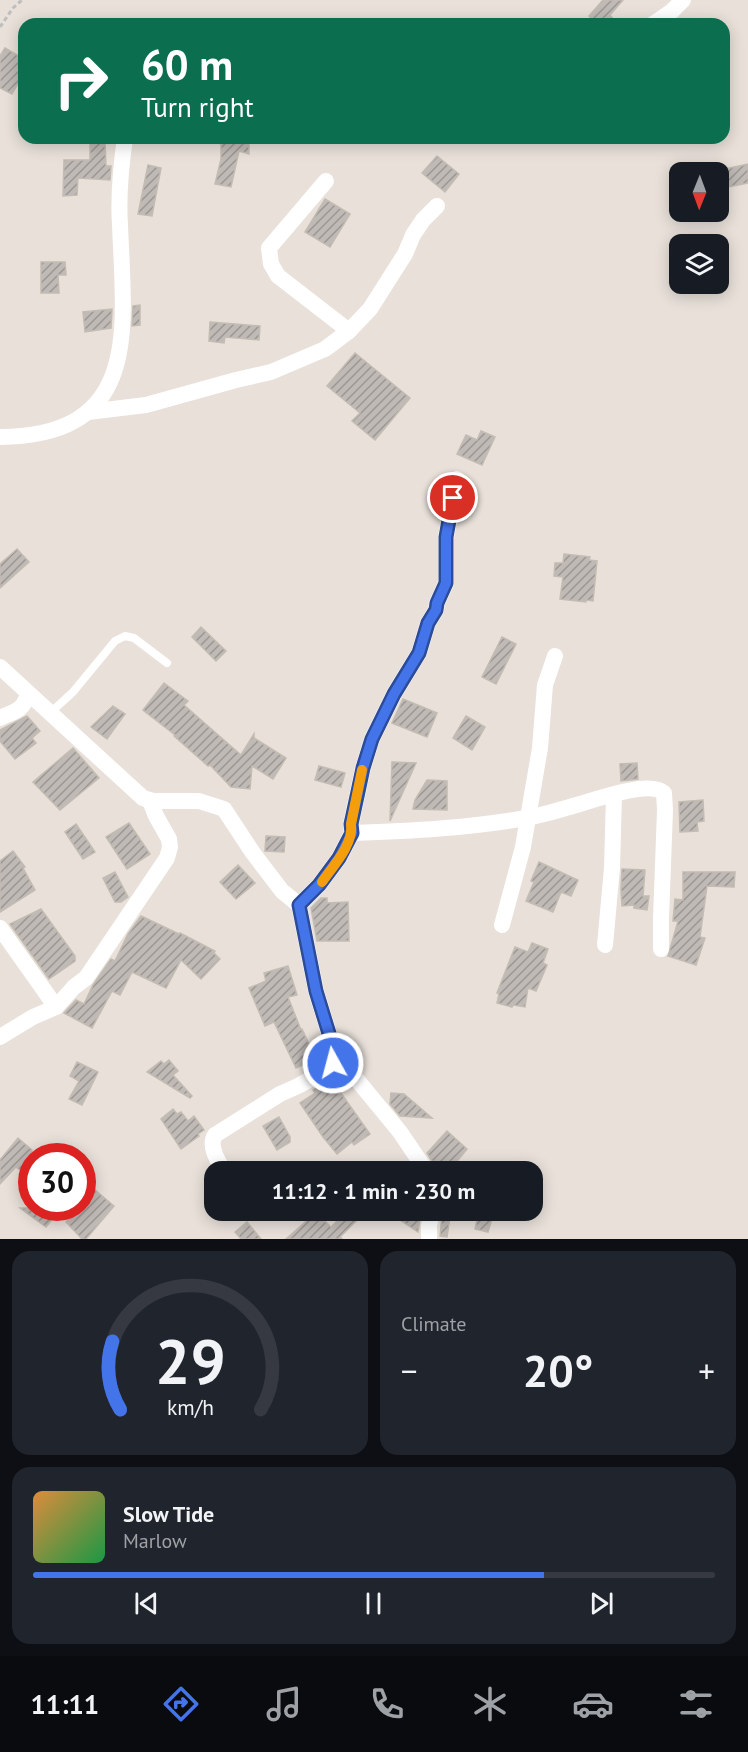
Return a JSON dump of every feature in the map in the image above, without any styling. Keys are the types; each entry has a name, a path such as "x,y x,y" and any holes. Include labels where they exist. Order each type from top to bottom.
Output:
{"street":[{"path":"662,18 683,0"},
{"path":"0,437 23,437 49,432 74,422 88,412 111,383 122,338 123,294 119,223 120,178 124,144"},
{"path":"326,181 269,248 271,264 279,276 348,331"},
{"path":"88,412 146,405 271,372 325,349 361,320 380,295 423,220 437,206"},
{"path":"299,905 319,885 339,858 352,833 351,824 372,739 394,694 419,653 428,623 436,610 446,583 446,537 457,479"},
{"path":"502,925 528,818 540,748 544,685 555,656"},
{"path":"0,667 140,796 150,801 200,801 224,809 282,891 299,905 316,991 335,1053 400,1132 420,1161"},
{"path":"0,718 21,709 28,694"},
{"path":"352,833 426,830 528,818 646,788 659,790 664,793 665,810 661,949"},
{"path":"606,945 612,868 614,795"},
{"path":"0,1037 33,1017 56,1007 86,978 167,858 170,847 169,839 150,801"},
{"path":"0,928 56,1007"},
{"path":"219,1161 212,1144 216,1135 280,1094 323,1072 333,1063 335,1053"},
{"path":"429,1239 430,1221"}],"lane":[{"path":"50,713 72,692 115,641 125,636 134,638 167,663"}],"path":[{"path":"0,27 13,8 22,0"}],"building":[{"path":"603,0 623,0 610,15 612,18 591,18 589,16"},
{"path":"5,48 18,56 18,84 12,94 0,88 0,56"},
{"path":"90,144 105,144 106,166 111,166 110,180 78,178 77,195 63,196 64,160 90,160"},
{"path":"221,144 249,144 249,154 239,151 231,187 215,184 221,159"},
{"path":"437,156 459,174 445,192 422,173"},
{"path":"748,164 748,183 729,187 729,168"},
{"path":"148,165 161,168 152,216 138,214"},
{"path":"325,199 350,214 330,247 305,232"},
{"path":"41,262 65,262 66,275 58,275 59,293 41,293"},
{"path":"140,305 140,325 132,326 133,306"},
{"path":"112,309 111,328 85,332 83,312"},
{"path":"210,322 260,326 259,340 225,337 224,343 209,341"},
{"path":"355,353 410,398 375,440 352,421 360,413 327,386"},
{"path":"481,431 495,437 482,465 457,454 466,435 477,440"},
{"path":"17,549 29,562 0,588 0,564"},
{"path":"564,554 590,557 589,560 597,561 593,601 560,599 563,577 554,576 555,563 563,563"},
{"path":"201,627 226,651 216,661 192,637"},
{"path":"502,637 516,644 496,684 482,677"},
{"path":"164,683 188,701 184,705 241,755 254,734 254,738 286,758 273,779 252,766 250,789 231,787 210,765 208,766 175,735 143,710"},
{"path":"403,699 437,713 427,737 392,723"},
{"path":"113,706 125,714 107,739 91,727"},
{"path":"27,716 40,731 32,738 36,743 15,759 0,741 0,730"},
{"path":"466,716 485,727 472,750 453,738"},
{"path":"73,748 99,778 60,810 33,782"},
{"path":"392,762 416,763 390,821"},
{"path":"637,763 638,779 621,781 620,764"},
{"path":"319,766 345,773 341,787 315,780"},
{"path":"427,780 447,781 447,810 413,809 415,800"},
{"path":"703,800 704,821 697,822 698,831 680,832 679,802"},
{"path":"129,823 150,854 127,869 106,837"},
{"path":"76,824 95,852 83,859 65,832"},
{"path":"266,836 285,837 284,852 265,851"},
{"path":"13,851 25,867 23,868 35,890 0,912 0,861"},
{"path":"539,862 578,880 571,896 561,892 553,912 526,901"},
{"path":"238,865 255,883 236,899 220,882"},
{"path":"622,869 645,870 643,896 649,896 647,910 634,908 634,905 622,906"},
{"path":"115,872 128,897 121,902 115,902 103,878"},
{"path":"683,872 735,872 734,887 707,886 700,937 705,938 696,965 668,956 678,921 673,921 675,899 683,900"},
{"path":"321,898 327,898 327,903 348,902 349,941 317,941 311,908"},
{"path":"41,909 75,956 75,961 49,979 10,924"},
{"path":"141,916 215,951 214,953 220,959 201,979 181,960 166,988 132,972 120,995 112,991 92,1028 64,1013 76,1000 84,1004 93,985 111,959 115,961 128,934"},
{"path":"532,943 548,949 543,963 547,965 536,991 528,988 525,1007 513,1005 512,1007 497,1003 499,994 497,993 515,947 528,952"},
{"path":"288,966 297,995 288,997 316,1059 296,1068 274,1022 265,1026 249,988 266,981 264,973"},
{"path":"169,1060 178,1071 173,1075 192,1096 190,1098 147,1072 161,1061 164,1064"},
{"path":"77,1062 98,1072 82,1105 69,1099 79,1081 70,1076"},
{"path":"331,1079 370,1134 354,1145 352,1142 337,1154 300,1103 315,1093 313,1090"},
{"path":"391,1093 404,1094 432,1118 400,1116 390,1104"},
{"path":"173,1109 177,1114 181,1112 188,1121 194,1116 204,1130 181,1149 161,1119"},
{"path":"279,1117 290,1137 290,1142 277,1150 263,1126"},
{"path":"447,1131 467,1149 457,1161 432,1161 427,1153"},
{"path":"18,1138 24,1143 18,1143 18,1169 16,1167 0,1184 0,1160"},
{"path":"96,1191 114,1206 86,1239 82,1239 66,1222 96,1221"},
{"path":"38,1221 51,1221 46,1227"},
{"path":"306,1221 325,1221 331,1227 337,1221 356,1221 340,1237 342,1239 286,1239"},
{"path":"402,1221 420,1221 418,1232"},
{"path":"442,1221 449,1221 447,1237 440,1236"},
{"path":"477,1221 491,1221 488,1232 475,1229"},
{"path":"247,1222 261,1239 241,1239 235,1232"}],"slow traffic":[{"path":"322,882 339,858 352,833 351,824 362,770"}],"route":[{"path":"333,1063 335,1053 316,991 299,905 319,885 339,858 352,833 351,824 372,739 394,694 419,653 428,623 434,616 446,583 446,537 453,498"}]}
